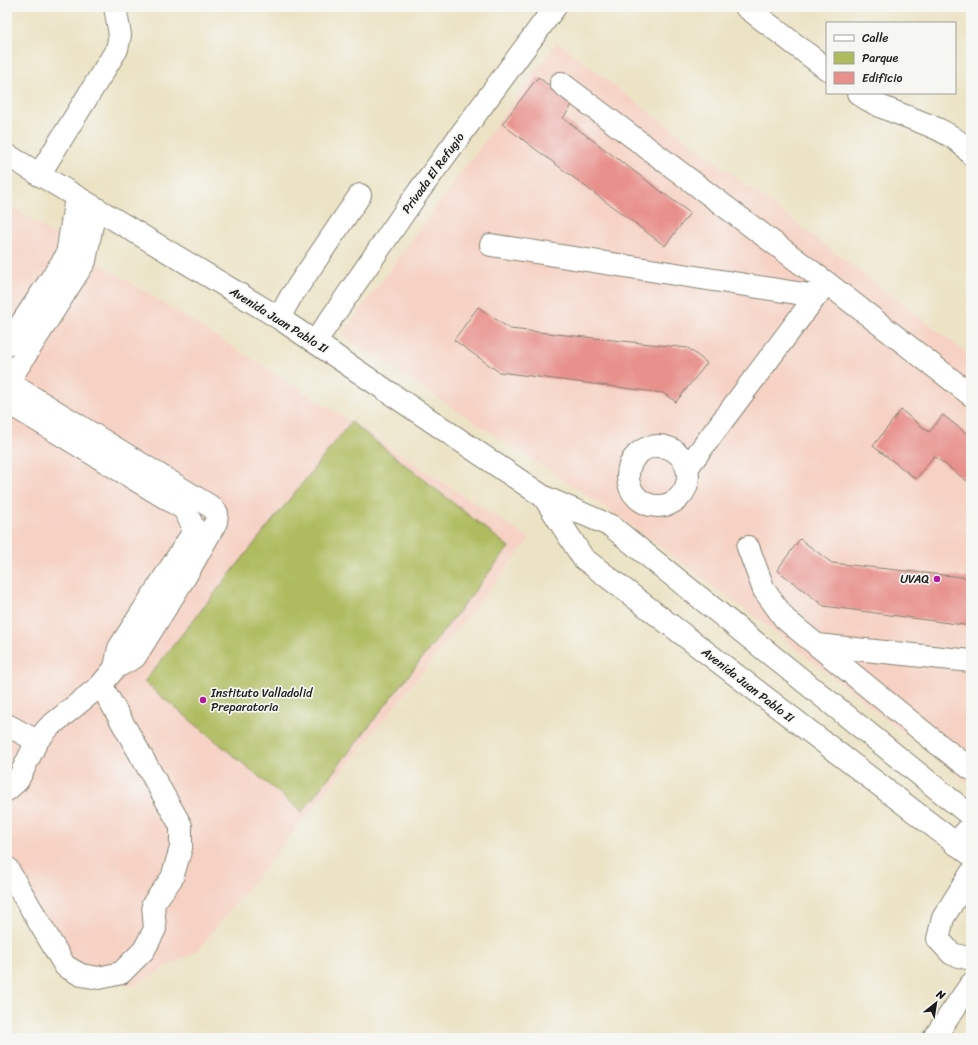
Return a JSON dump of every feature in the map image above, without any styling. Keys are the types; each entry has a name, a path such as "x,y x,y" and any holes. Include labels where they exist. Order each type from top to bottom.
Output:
{"main road":[{"path":"39,175 117,49 120,35 115,7"},
{"name":"Privada El Refugio","path":"315,342 419,191 555,7"},
{"path":"746,7 826,68"},
{"path":"561,83 822,289 971,395"},
{"path":"859,94 871,103 938,130 964,145 971,154"},
{"name":"Avenida Juan Pablo II","path":"7,155 76,198 278,318 544,497 611,526 971,816"},
{"path":"278,318 360,195"},
{"path":"7,345 67,255 76,198"},
{"path":"7,790 18,780 37,741 50,727 101,685 115,668 135,657 185,577 216,522 217,513 213,508 14,386 9,381 85,261 95,209"},
{"path":"491,244 822,289"},
{"path":"686,468 822,289"},
{"path":"7,402 184,509 193,526 191,536 119,648 115,668"},
{"name":"Avenida Juan Pablo II","path":"544,497 583,558 963,850"},
{"path":"748,547 764,590 785,619 874,693 971,769"},
{"path":"817,645 971,661"},
{"path":"7,868 65,966 81,975 99,978 121,973 144,950 155,929 153,904 172,878 181,848 181,826 101,685"},
{"path":"7,725 37,741"},
{"path":"963,850 971,826"},
{"path":"971,873 943,918 938,939 952,954 971,959"},
{"path":"934,1038 971,984"}],"path":[{"path":"7,662 9,672 7,678"}],"shaded area":[{"path":"557,42 971,356 971,785 763,623 618,516 342,335"},
{"name":"Instituto Valladolid Preparatoria","path":"7,203 59,238 309,395 530,539 198,950 133,986 75,978 7,862"}],"green space":[{"path":"351,422 509,547 302,812 144,682"}],"building":[{"path":"538,77 573,104 563,118 690,213 665,246 502,124"},
{"path":"478,307 510,329 688,348 707,363 676,402 663,393 499,372 454,340"},
{"path":"901,410 929,432 943,415 971,437 971,484 934,456 916,479 873,446"},
{"path":"800,539 832,563 971,578 971,626 824,606 777,570"}],"place":[{"name":"UVAQ","path":"937,579"},
{"name":"Instituto Valladolid Preparatoria","path":"203,700"}]}
